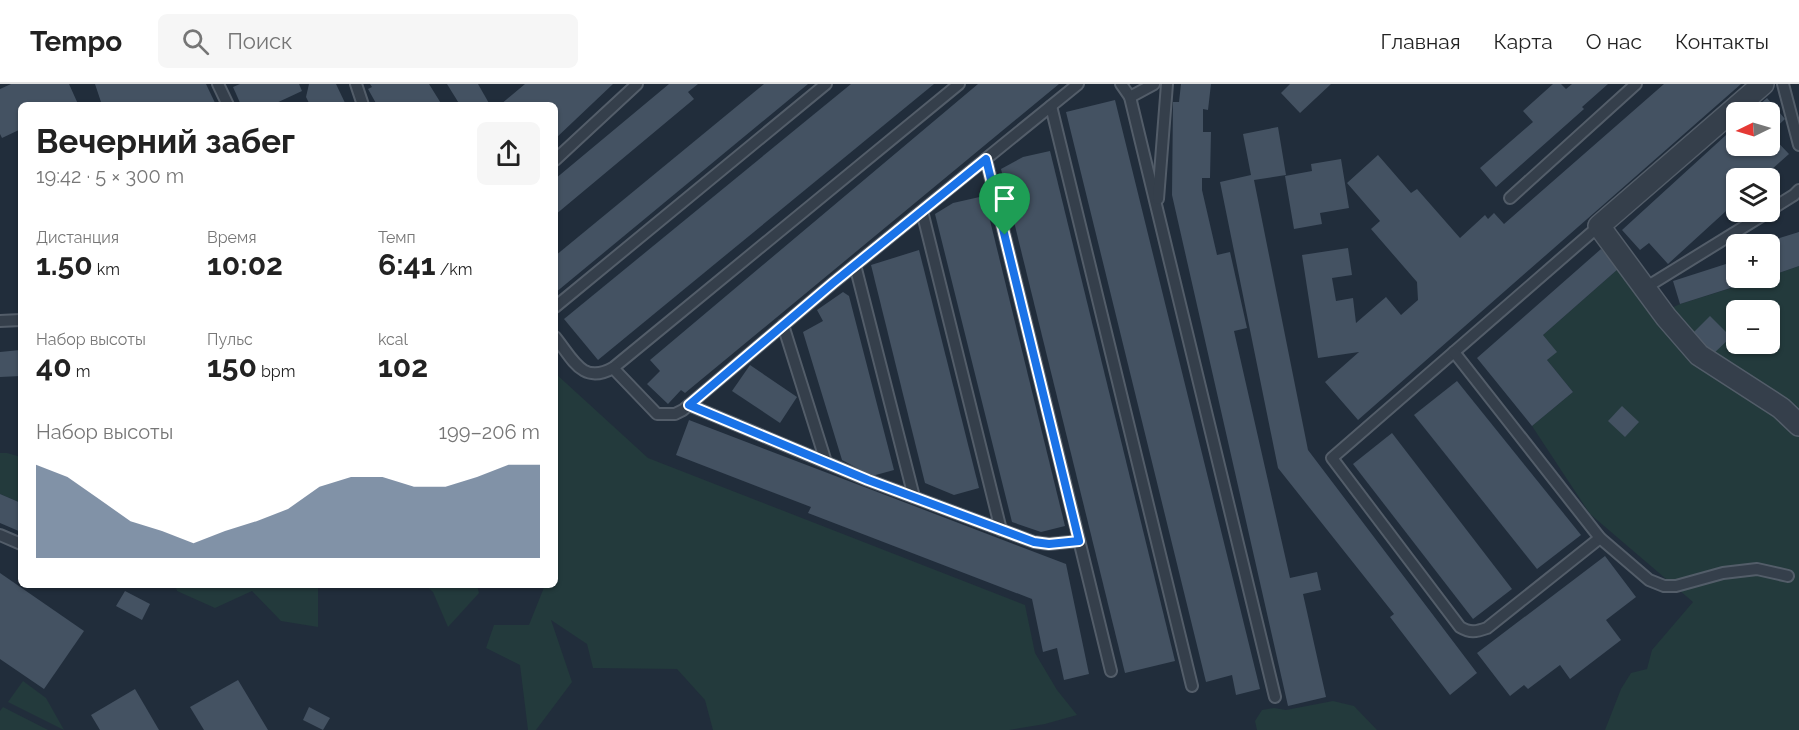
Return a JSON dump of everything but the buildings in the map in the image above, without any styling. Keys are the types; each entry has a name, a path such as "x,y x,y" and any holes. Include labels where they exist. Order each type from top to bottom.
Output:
{"street":[{"path":"1763,84 1599,226 1683,339 1699,355 1781,408 1799,425"}],"lane":[{"path":"218,84 227,102"},
{"path":"356,84 362,102"},
{"path":"558,157 637,84"},
{"path":"558,305 826,84"},
{"path":"558,341 582,372 593,375 613,368 959,84"},
{"path":"613,368 657,414 675,414 689,405 783,325 1078,84"},
{"path":"1121,84 1130,96 1275,697"},
{"path":"1130,96 1154,84"},
{"path":"1157,211 1167,84"},
{"path":"1510,198 1636,84"},
{"path":"1783,84 1799,145"},
{"path":"1051,106 1192,686"},
{"path":"986,159 1111,671"},
{"path":"1780,204 1799,190"},
{"path":"922,211 1001,530"},
{"path":"1645,288 1751,222"},
{"path":"1599,226 1332,458 1460,627 1469,632 1487,628 1600,538"},
{"path":"855,266 914,497"},
{"path":"0,321 18,320"},
{"path":"783,325 826,462"},
{"path":"1454,352 1600,538 1649,580 1664,586 1676,586 1738,570 1757,569 1788,576"},
{"path":"689,405 826,462 1001,530 1049,544 1079,541"},
{"path":"0,535 18,543"}],"green space":[{"path":"1799,266 1799,730 1605,730 1621,689 1631,673 1647,669 1652,650 1693,602 1590,514 1532,426 1573,392 1547,360 1556,352 1543,335 1618,269 1652,317 1680,304 1732,288 1780,288 1780,273"},
{"path":"558,376 648,458 1025,605 1035,653 1057,690 1077,715 1045,724 1009,730 713,730 705,700 677,669 593,668 587,644 551,620 572,682 536,730 528,730 520,665 486,648 494,625 529,625 544,588 558,588"},
{"path":"0,453 18,456 18,502 0,494"},
{"path":"176,588 318,588 318,627 281,621 252,591 215,608 177,591"},
{"path":"428,588 478,588 479,593 448,627 433,592"},
{"path":"23,681 46,698 64,730 8,702"},
{"path":"1333,701 1354,706 1377,730 1257,730 1255,721 1262,710 1274,708 1286,710"},
{"path":"3,707 48,730 0,730 0,711"}],"route":[{"path":"986,159 1005,235 1079,541 1049,544 1034,542 868,480 689,405 833,283 986,159"}]}
